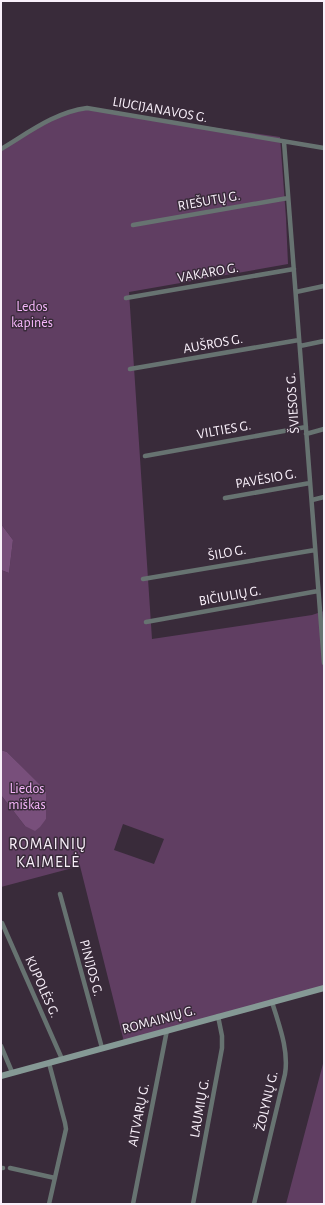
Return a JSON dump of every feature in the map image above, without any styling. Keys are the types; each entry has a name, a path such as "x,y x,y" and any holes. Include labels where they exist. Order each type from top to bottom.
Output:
{"main road":[{"name":"ROMAINIŲ G.","path":"1,1076 324,988"}],"street":[{"name":"LIUCIJANAVOS G.","path":"1,149 52,119 68,112 88,108 324,148"},
{"name":"ŠVIESOS G.","path":"284,142 324,663"},
{"name":"RIEŠUTŲ G.","path":"133,225 288,198"},
{"name":"VAKARO G.","path":"126,298 294,268"},
{"path":"296,292 324,286"},
{"name":"AUŠROS G.","path":"130,369 299,340"},
{"path":"300,346 324,340"},
{"name":"VILTIES G.","path":"145,456 306,427"},
{"path":"306,434 324,429"},
{"name":"PAVĖSIO G.","path":"224,498 310,483"},
{"path":"312,500 324,497"},
{"name":"ŠILO G.","path":"143,579 315,550"},
{"name":"BIČIULIŲ G.","path":"146,622 318,591"},
{"name":"PINIJOS G.","path":"60,894 102,1048"},
{"name":"KUPOLĖS G.","path":"2,923 62,1059"},
{"name":"ŽOLYNŲ G.","path":"254,1204 287,1064 286,1052 272,1002"},
{"name":"LAUMIŲ G.","path":"193,1204 222,1048 222,1036 218,1016"},
{"name":"AITVARŲ G.","path":"133,1204 167,1030"},
{"path":"1,1046 12,1072"},
{"path":"49,1063 66,1129 49,1204"},
{"path":"10,1168 55,1178"}],"green space":[{"name":"Ledos kapinės","path":"81,109 280,137 288,264 129,292 152,639 312,615 324,611 324,989 124,1042 80,866 1,887 1,795 25,826 46,819 46,792 7,752 1,750 1,570 9,573 13,540 1,524 1,149 52,119","holes":["123,824 164,839 154,864 114,850"]},
{"path":"1,524 13,540 9,573 1,570"},
{"name":"Liedos miškas","path":"1,750 7,752 46,792 46,819 35,831 25,826 1,795"},
{"path":"324,1060 324,1204 286,1204"}],"district":[{"name":"ROMAINIŲ KAIMELĖ","path":"48,853"}]}
